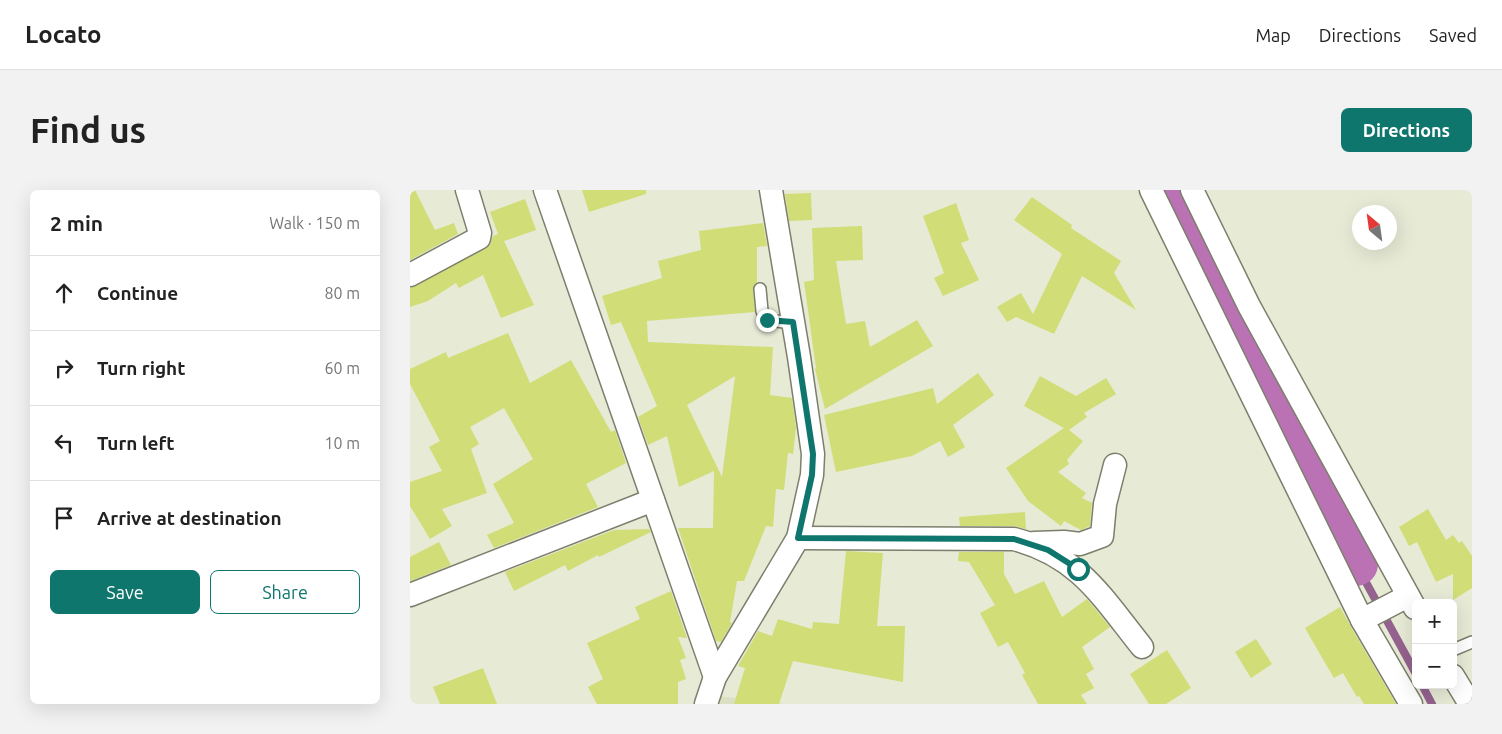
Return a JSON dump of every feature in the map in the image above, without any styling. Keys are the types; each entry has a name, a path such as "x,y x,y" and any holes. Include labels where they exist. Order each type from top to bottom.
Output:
{"street":[{"path":"410,275 479,238 480,234 467,190"},
{"path":"545,190 715,677"},
{"path":"706,704 715,677 798,538 812,475 813,454 771,190"},
{"path":"1151,190 1392,608"},
{"path":"1192,190 1392,608 1411,704"},
{"path":"1030,543 1064,542 1080,544 1102,536 1105,504 1115,464"},
{"path":"410,595 653,500"},
{"path":"798,538 1014,539 1030,543 1048,550 1078,569 1090,581 1142,647"},
{"path":"1457,683 1470,704"}],"lane":[{"path":"760,290 762,311 767,320 793,322"},
{"path":"1457,648 1472,642"}],"shaded area":[{"path":"718,696 785,704 716,704"}],"building":[{"path":"410,190 415,190 435,230 454,223 458,234 410,260"},
{"path":"582,190 646,190 646,194 589,212"},
{"path":"811,193 812,220 789,221 785,194"},
{"path":"1032,197 1072,225 1071,228 1121,261 1114,273 1136,310 1082,276 1054,334 1016,317 1007,322 997,307 1021,293 1033,314 1062,254 1014,220"},
{"path":"525,199 536,230 504,241 534,305 501,318 483,275 459,288 456,283 428,301 410,307 410,288 489,246 493,236 498,234 490,212"},
{"path":"956,203 969,240 961,243 979,280 943,296 934,278 944,273 923,216"},
{"path":"763,223 767,246 757,247 757,282 753,290 755,312 647,321 648,342 773,347 770,395 792,398 796,428 793,454 788,453 784,490 776,489 773,527 766,526 744,581 737,581 730,622 732,623 721,642 716,641 678,528 713,528 714,471 679,487 667,436 648,445 638,417 657,406 621,322 611,325 602,296 662,278 658,261 701,250 699,231","holes":["735,376 722,477 687,405"]},
{"path":"862,226 863,260 836,261 846,324 865,321 870,347 917,320 933,346 825,409 815,369 804,282 814,280 812,228"},
{"path":"508,333 530,383 571,360 611,432 615,430 626,463 586,484 598,507 494,548 487,535 514,523 493,484 533,459 504,408 470,427 479,444 471,449 487,493 442,509 452,526 430,539 410,506 410,482 442,471 429,447 440,441 410,384 410,369 446,352 448,358"},
{"path":"978,373 994,395 953,425 965,447 948,457 940,441 912,456 836,472 824,415 933,388 937,404"},
{"path":"1040,376 1076,396 1106,378 1116,394 1084,413 1087,417 1069,430 1083,441 1067,460 1069,464 1058,472 1086,493 1082,498 1092,503 1090,526 1081,530 1064,521 1061,526 1028,501 1006,468 1064,428 1024,406"},
{"path":"1428,509 1446,540 1453,535 1459,543 1462,541 1472,556 1472,588 1453,599 1453,574 1436,582 1417,542 1409,546 1399,527"},
{"path":"1025,512 1026,529 1014,526 960,526 959,517"},
{"path":"649,529 651,532 599,557 598,555 568,571 565,565 514,591 505,572 614,530"},
{"path":"439,542 451,565 410,581 410,557"},
{"path":"846,551 883,553 877,626 905,626 903,682 793,661 779,704 734,704 745,668 738,666 758,631 772,636 778,619 812,629 813,622 839,624"},
{"path":"959,552 1004,552 1004,574 1015,594 1044,581 1062,617 1087,599 1110,627 1082,647 1094,669 1086,674 1094,688 1081,695 1087,704 1038,704 1022,675 1025,673 1008,642 998,647 980,613 995,605 969,562 958,561"},
{"path":"671,591 687,638 678,637 686,658 680,660 686,679 678,682 678,704 597,704 588,687 603,679 587,643 640,619 635,607"},
{"path":"1340,607 1396,704 1364,704 1359,696 1357,697 1343,673 1334,678 1321,656 1305,628"},
{"path":"1256,639 1272,664 1251,678 1235,652"},
{"path":"1167,650 1191,688 1166,704 1149,704 1130,674"},
{"path":"483,668 497,704 440,704 433,687"}],"waterway":[{"path":"1163,190 1356,564"},
{"path":"1356,564 1412,667"},
{"path":"1424,689 1432,704"}],"route":[{"path":"767,320 793,322 813,454 812,475 798,538 1014,539 1048,550 1078,569"}]}
